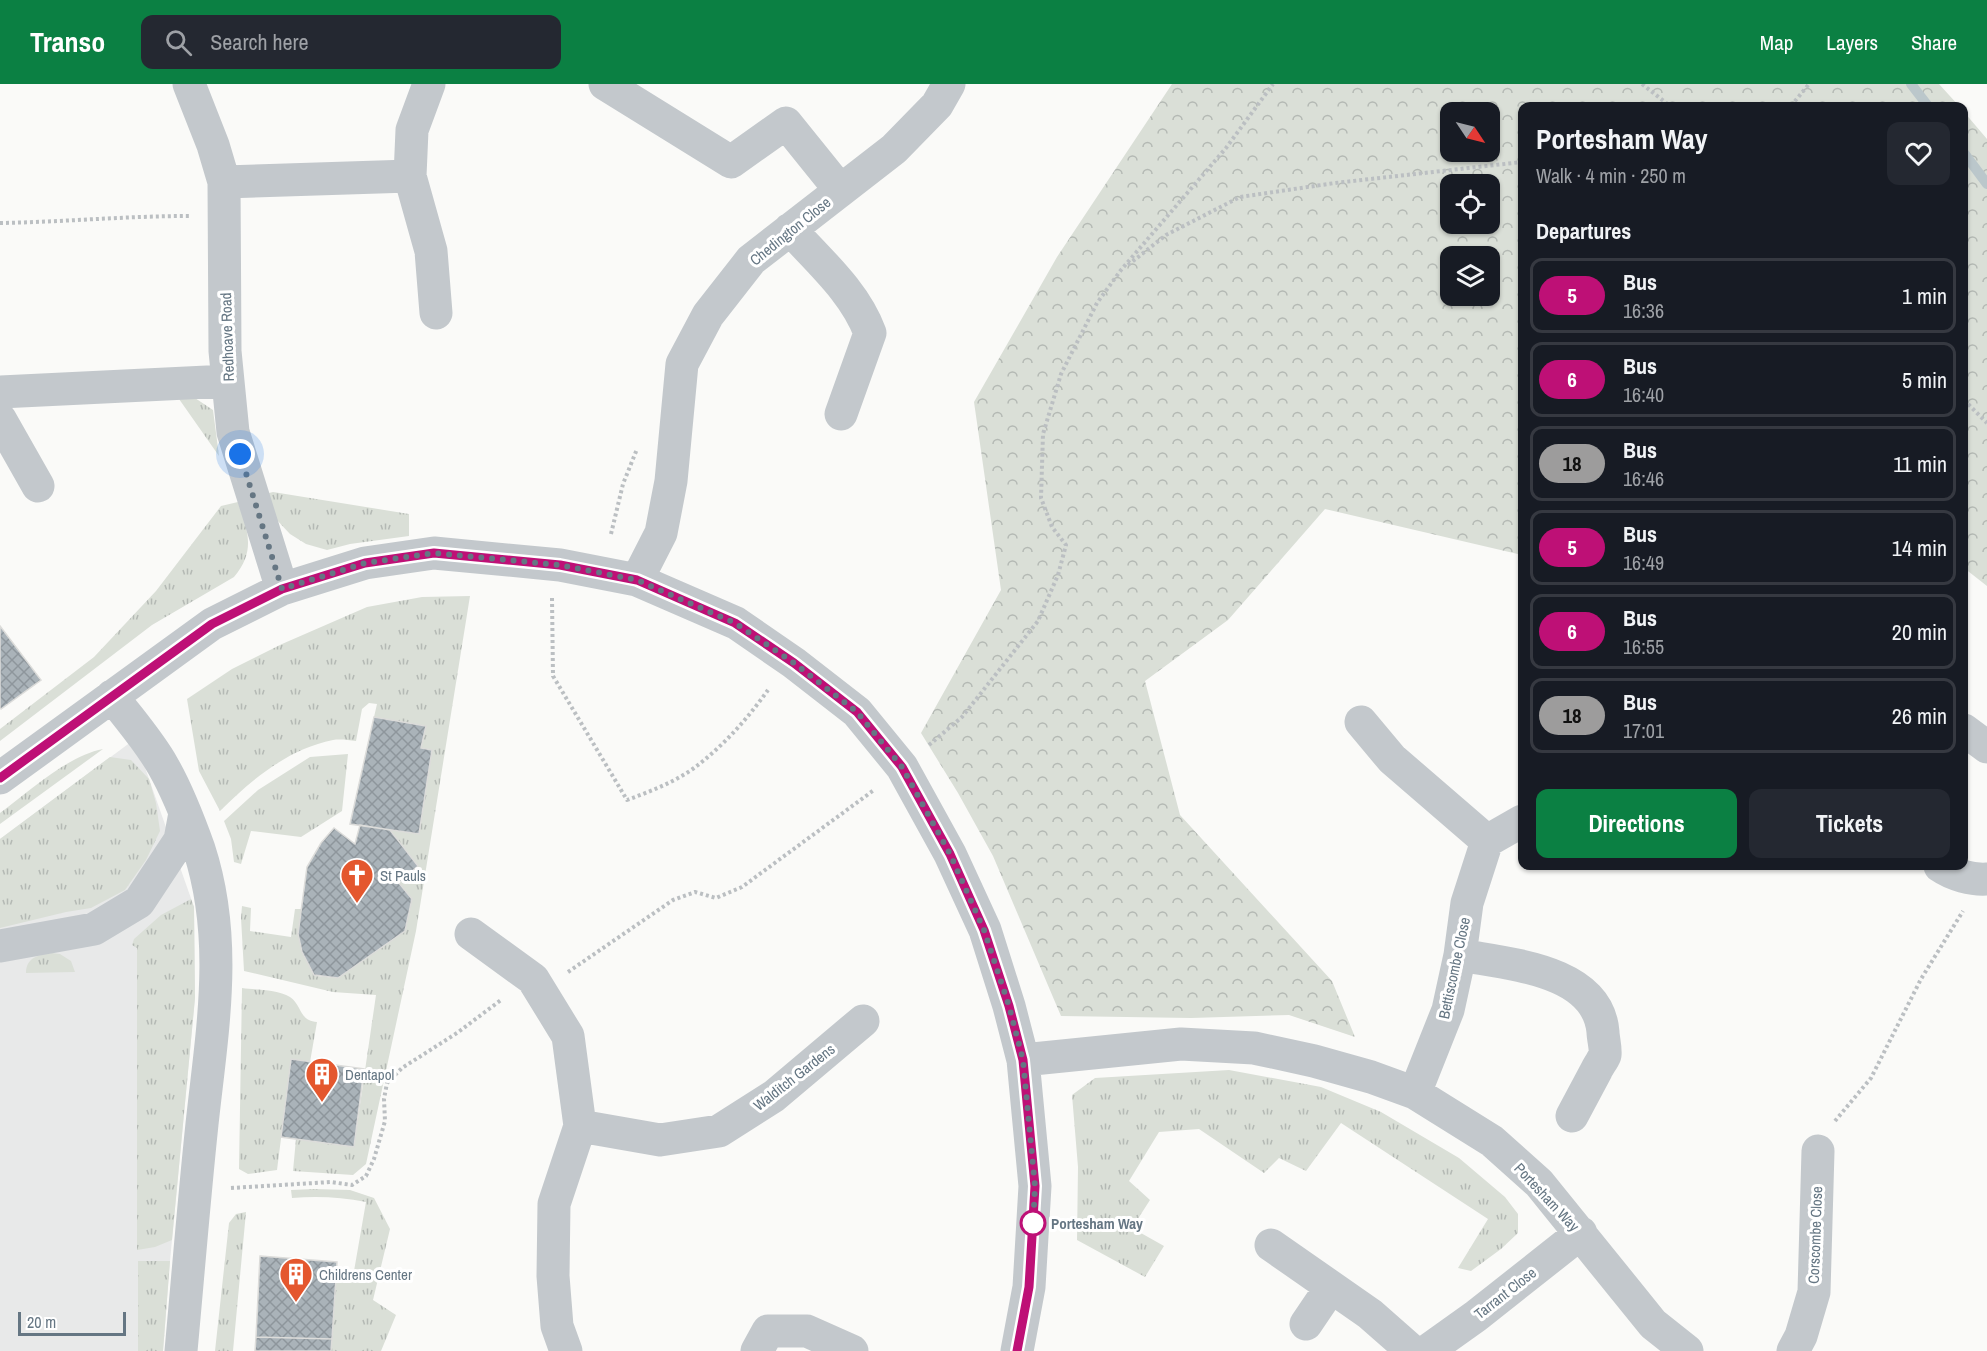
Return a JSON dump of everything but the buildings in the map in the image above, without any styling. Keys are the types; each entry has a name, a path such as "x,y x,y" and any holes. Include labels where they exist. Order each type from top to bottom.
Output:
{"street":[{"name":"Redhoave Road","path":"189,84 213,145 224,182 225,351 233,432 282,589"},
{"path":"429,84 412,130 410,176 430,251 436,313"},
{"path":"605,84 731,162 786,123 840,190"},
{"name":"Chedington Close","path":"637,580 661,533 671,481 682,364 708,315 751,260 894,149 937,105 949,84"},
{"path":"224,182 410,176"},
{"path":"790,229 863,313 870,333 841,414"},
{"path":"0,392 228,381"},
{"path":"0,419 38,486"},
{"path":"0,778 212,624 282,589 365,563 434,553 560,565 637,580 735,623 794,663 857,712 902,767 950,854 984,930 1009,1006 1023,1060 1035,1186 1029,1287 1017,1351"},
{"path":"112,696 163,765 185,813 199,851 206,879 216,945 217,984 212,1049 202,1125 181,1351"},
{"path":"1361,722 1392,759 1487,841 1518,823"},
{"path":"1968,733 1987,747"},
{"path":"0,946 94,928 139,902 180,840 185,813"},
{"name":"Bettiscombe Close","path":"1415,1093 1448,1010 1460,955 1467,903 1487,841"},
{"path":"1946,870 1977,880 1987,879"},
{"path":"471,934 532,979 568,1036 580,1126 554,1204 553,1276 557,1326 566,1351"},
{"path":"1460,955 1557,976 1576,986 1598,1010 1605,1054 1572,1116"},
{"name":"Walditch Gardens","path":"580,1126 660,1140 719,1131 774,1096 864,1021"},
{"name":"Portesham Way","path":"1023,1060 1181,1044 1254,1047 1360,1074 1415,1093 1492,1141 1539,1183 1653,1324 1687,1351"},
{"name":"Corscombe Close","path":"1793,1351 1801,1336 1814,1292 1818,1151"},
{"name":"Tarrant Close","path":"1427,1351 1476,1316 1581,1233"},
{"path":"1271,1245 1370,1314 1412,1351"},
{"path":"1306,1324 1331,1287"},
{"path":"762,1341 807,1331 852,1351"}],"path":[{"path":"902,767 962,717 1038,621 1058,575 1066,545 1052,527 1041,498 1043,434 1061,374 1097,303 1121,270 1226,148 1273,84"},
{"path":"1642,84 1665,102"},
{"path":"1794,102 1809,84"},
{"path":"1121,270 1166,235 1240,197 1335,183 1518,162"},
{"path":"0,223 76,221 137,216 223,217"},
{"path":"1968,404 1987,423"},
{"path":"611,534 623,483 638,446"},
{"path":"560,565 552,597 553,676 627,800 654,790 697,766 748,718 768,690"},
{"path":"1818,1151 1836,1119 1871,1078 1920,979 1965,908"}],"shaded area":[{"path":"135,739 194,907 195,998 163,1351 0,1351 0,839"}],"green space":[{"path":"1172,84 1939,84 1955,102 1518,102 1518,554 1325,509 1228,620 1145,681 1180,815 1332,981 1355,1037 1289,1015 1191,1018 1061,1016 993,856 921,733 1001,590 974,402 1057,257"},
{"path":"1968,117 1987,139 1987,586 1968,571"},
{"path":"195,398 213,410 219,456 179,399"},
{"path":"273,492 409,514 409,536 350,544 327,550 306,544 290,534 275,518 265,494"},
{"path":"238,502 245,522 248,549 241,568 234,577 152,625 0,741 0,729 94,657 156,591 221,506"},
{"path":"470,596 416,931 366,1164 353,1175 293,1171 296,1139 354,1146 376,995 333,992 244,971 242,906 251,908 250,931 291,937 295,909 301,909 302,952 315,976 338,978 405,931 412,899 399,883 418,866 390,830 419,834 432,750 421,748 426,727 374,717 377,704 369,703 362,709 356,741 333,740 316,744 286,758 244,788 220,811 199,771 187,699 232,669 282,644 367,607 422,597"},
{"path":"103,749 0,824 0,813 49,775 76,759"},
{"path":"348,754 342,811 301,837 251,831 241,864 234,862 231,839 224,821 258,790 310,757"},
{"path":"110,757 131,760 149,779 156,803 160,831 146,860 125,890 91,908 0,928 0,839"},
{"path":"191,899 194,907 195,998 172,1240 155,1247 137,1250 137,948 132,945 134,939 161,915"},
{"path":"52,953 60,954 71,961 75,972 26,973 31,960"},
{"path":"242,988 285,994 294,1000 307,1019 317,1022 310,1062 291,1060 277,1170 248,1174 239,1169"},
{"path":"1229,1070 1321,1087 1381,1112 1459,1158 1505,1197 1518,1214 1518,1233 1471,1271 1458,1268 1488,1219 1341,1123 1306,1171 1279,1158 1264,1173 1199,1129 1159,1132 1129,1181 1150,1200 1132,1228 1164,1246 1145,1277 1077,1240 1078,1167 1072,1095 1095,1078"},
{"path":"291,1190 350,1190 374,1198 390,1229 373,1300 396,1315 381,1351 331,1351 336,1269 354,1271 366,1202 329,1197 292,1198"},
{"path":"246,1212 233,1351 215,1351 229,1223 236,1214"},
{"path":"138,1261 170,1261 163,1351 138,1351"}],"waterway":[{"path":"1911,84 1925,102"},
{"path":"1968,158 1987,184"}],"bus line":[{"name":"5","path":"0,778 212,624 282,589 365,563 434,553 560,565 637,580 735,623 794,663 857,712 902,767 950,854 984,930 1009,1006 1023,1060 1035,1186 1029,1287 1017,1351"}],"place":[{"name":"St Pauls","path":"357,904"},
{"name":"Dentapol","path":"322,1103"},
{"name":"Portesham Way","path":"1033,1223"},
{"name":"Childrens Center","path":"296,1303"}],"route":[{"path":"240,454 282,589 365,563 434,553 560,565 637,580 735,623 794,663 857,712 902,767 950,854 984,930 1009,1006 1023,1060 1035,1186 1033,1227 1033,1223"}]}
